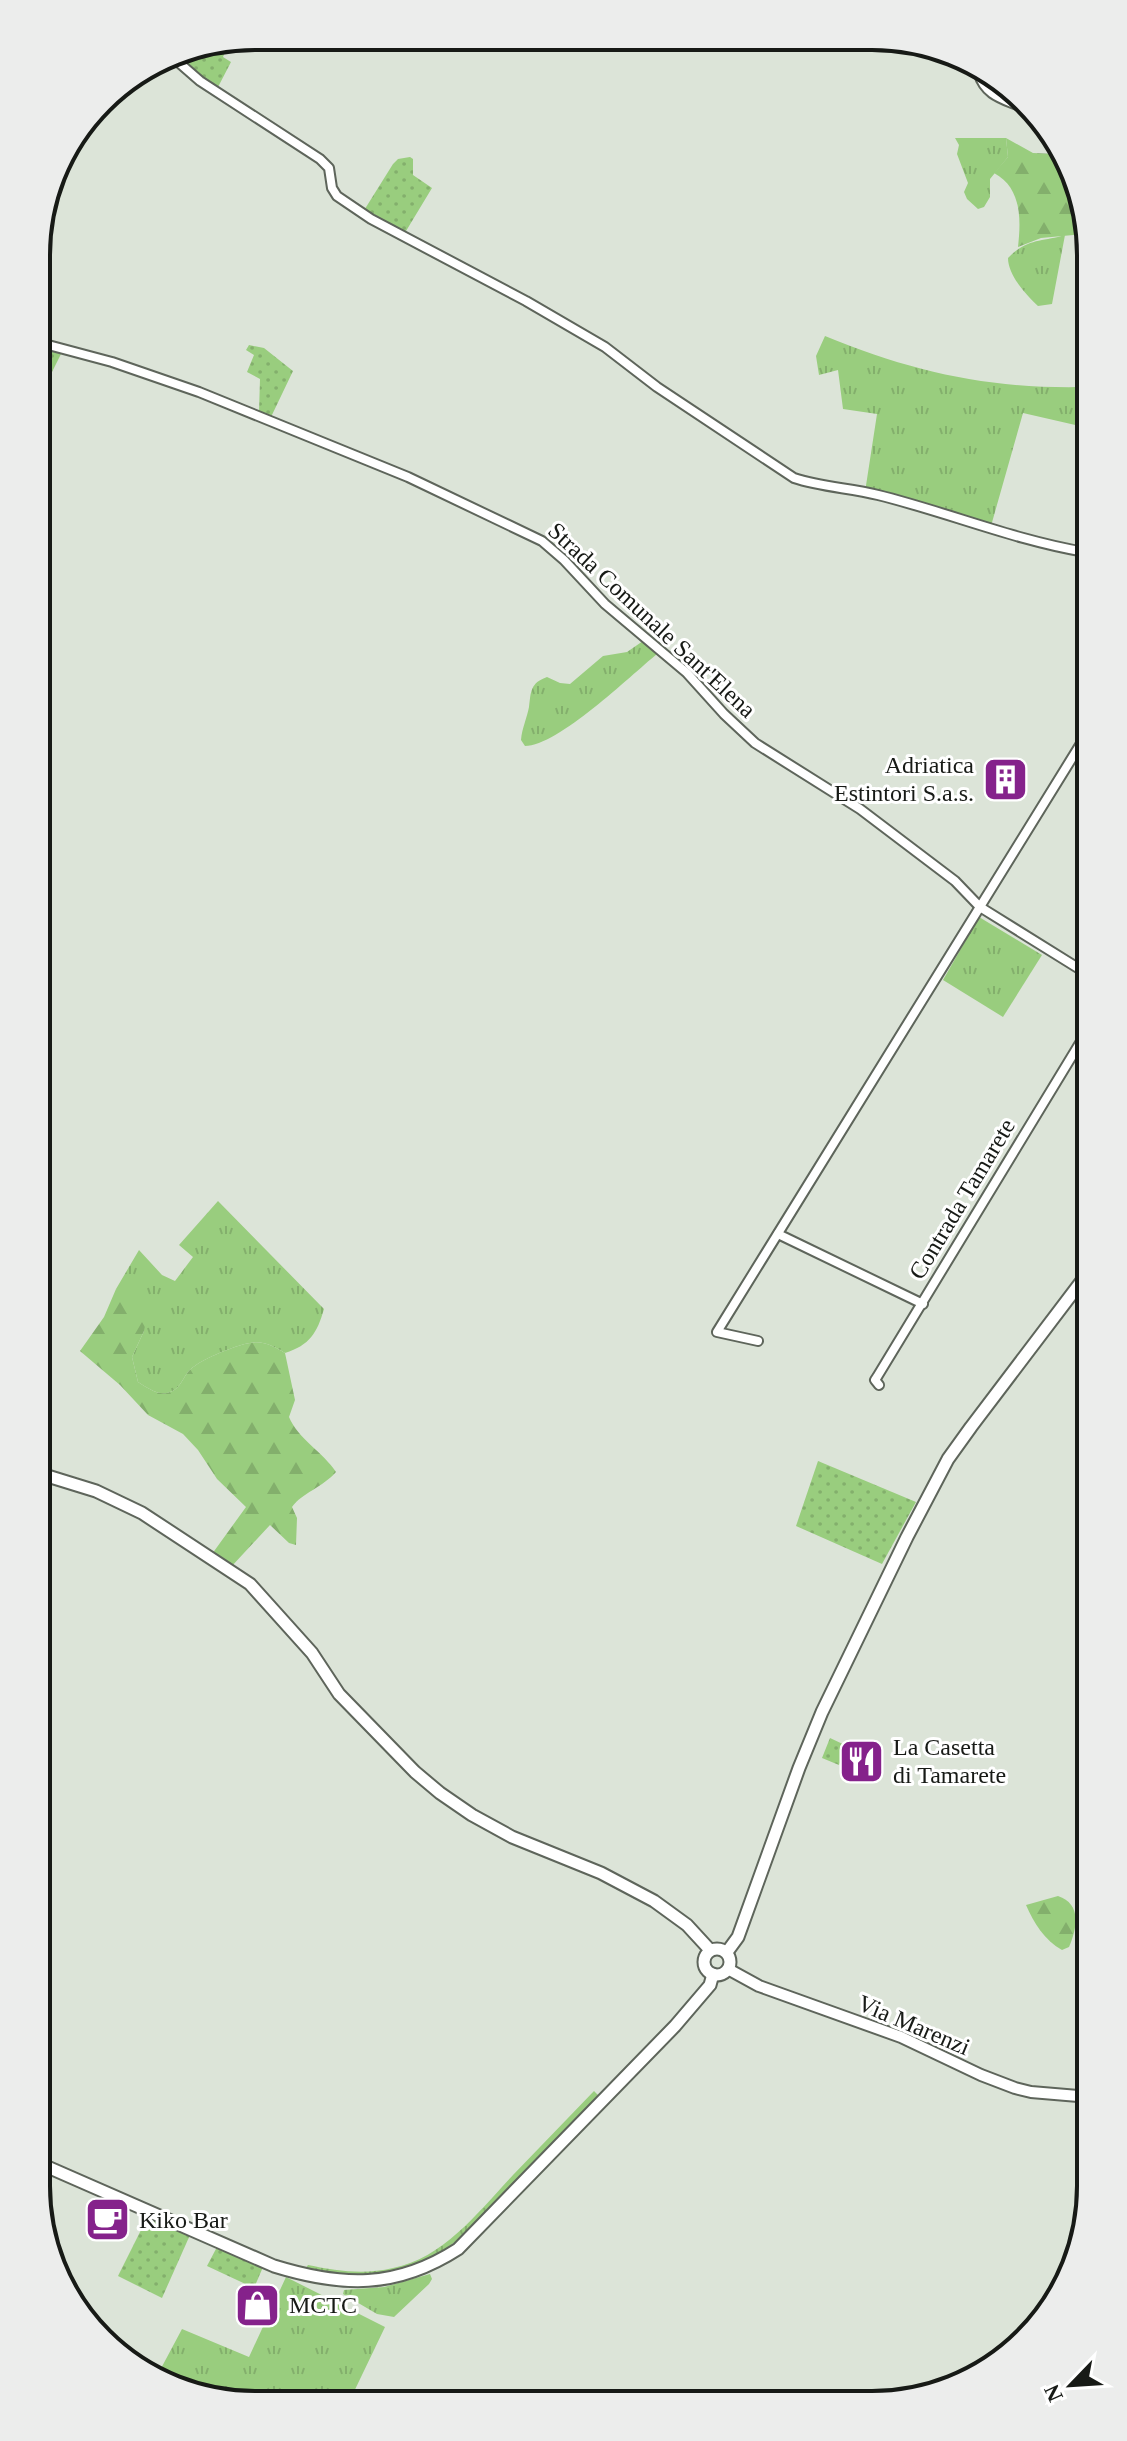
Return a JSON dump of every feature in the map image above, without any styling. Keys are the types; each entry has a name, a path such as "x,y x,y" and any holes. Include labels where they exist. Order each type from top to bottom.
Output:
{"main road":[{"path":"986,85 992,93 1002,97"},
{"path":"727,1952 738,1937 822,1712 941,1472 971,1427 1077,1287"},
{"path":"50,1477 96,1491 142,1513 250,1584 312,1653 339,1694 415,1772 440,1793 512,1837 601,1873 654,1901 687,1925 710,1950"},
{"path":"719,1948 727,1952 731,1961 728,1969 721,1974 713,1974 706,1969 704,1961 710,1950 719,1948"},
{"path":"50,2168 274,2266 311,2277 342,2281 368,2282 396,2277 445,2258 458,2249 675,2026 710,1985 713,1974"}],"street":[{"path":"181,64 200,81 320,159 329,168 332,188 337,196 360,212 605,347 657,387 794,478 876,495 1077,550"},
{"name":"Strada Comunale Sant'Elena","path":"50,345 112,362 199,392 408,477 542,541 605,604 687,673 755,743 860,809 955,881 980,907 1077,967"},
{"path":"758,1341 717,1332 1077,750"},
{"name":"Contrada Tamarete","path":"879,1385 875,1380 1077,1048"},
{"path":"778,1234 923,1304"},
{"name":"Via Marenzi","path":"728,1969 759,1986 901,2037 1015,2088 1077,2096"}],"green space":[{"path":"225,53 223,57 231,62 217,89 183,63"},
{"path":"955,138 1006,138 1008,157 990,179 990,197 984,207 978,209 964,192 968,183 957,154 959,145"},
{"path":"1006,138 1033,153 1049,154 1070,202 1075,235 1041,238 1018,247 1019,216 1015,196 1003,179 994,173 1008,157"},
{"path":"398,159 413,159 413,175 432,188 403,236 363,212 393,164"},
{"path":"1065,235 1052,304 1038,306 1014,278 1008,258 1028,244"},
{"path":"825,336 857,349 952,376 1015,385 1077,387 1077,425 1023,413 991,526 865,492 877,414 843,409 838,370 819,375 816,356"},
{"path":"249,345 264,348 293,371 271,417 259,412 260,379 247,372 254,355 246,350"},
{"path":"50,351 61,354 50,376"},
{"path":"643,641 657,654 574,723 539,743 525,746 521,740 531,692 537,682 547,677 570,684 603,656 627,652"},
{"path":"979,917 1042,955 1003,1017 943,980"},
{"path":"218,1201 324,1309 311,1337 294,1350 285,1353 260,1342 236,1347 192,1368 175,1390 156,1392 138,1382 132,1357 144,1331 116,1289 139,1250 162,1275 175,1281 193,1257 179,1245"},
{"path":"116,1289 135,1296 147,1315 144,1331 132,1357 138,1382 156,1392 171,1392 199,1363 244,1344 264,1343 285,1353 295,1400 289,1417 298,1432 336,1472 292,1507 297,1518 296,1545 289,1543 270,1525 231,1567 212,1554 246,1507 217,1479 183,1434 148,1415 120,1385 80,1351 104,1317"},
{"path":"818,1461 916,1502 882,1564 796,1526"},
{"path":"830,1738 847,1746 839,1765 822,1758"},
{"path":"1058,1896 1071,1905 1076,1917 1069,1947 1062,1950 1040,1930 1026,1905"},
{"path":"594,2091 599,2096 466,2234 447,2247 428,2258 390,2272 350,2275 305,2269 308,2265 350,2271 382,2270 411,2263 428,2254 474,2218"},
{"path":"148,2216 190,2235 162,2298 118,2276"},
{"path":"217,2247 263,2267 254,2288 207,2266"},
{"path":"430,2274 432,2279 429,2284 394,2317 377,2314 343,2294 344,2290 384,2287"},
{"path":"286,2277 385,2327 354,2391 229,2389 189,2380 161,2368 182,2329 249,2357"}],"place":[{"name":"Adriatica Estintori S.a.s.","path":"1005,779"},
{"name":"La Casetta di Tamarete","path":"862,1761"},
{"name":"Kiko Bar","path":"108,2220"},
{"name":"MCTC","path":"258,2305"}]}
